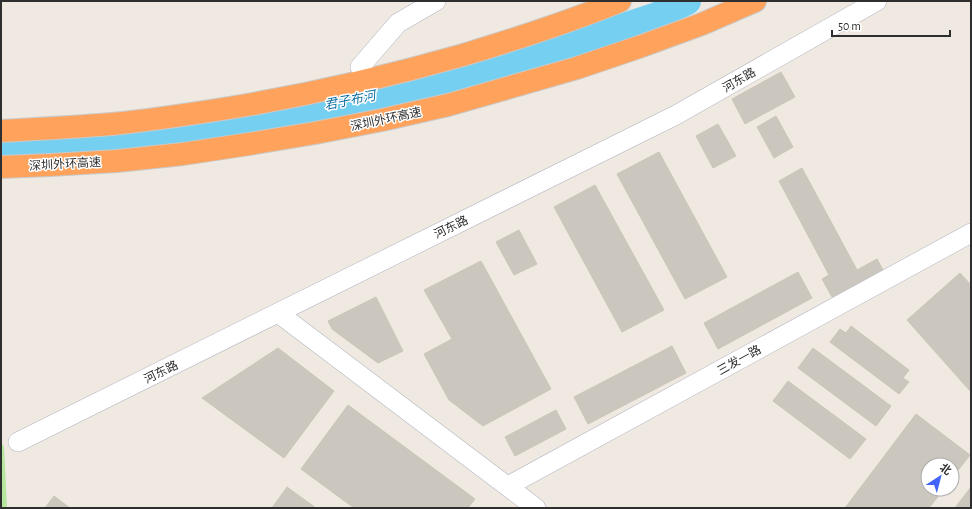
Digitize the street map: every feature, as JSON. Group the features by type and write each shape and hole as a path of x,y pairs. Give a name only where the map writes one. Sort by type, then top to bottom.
{"highway":[{"path":"1,131 48,129 171,117 307,94 370,80 494,46 554,26 620,1"},
{"name":"深圳外环高速","path":"1,167 117,161 183,154 300,136 382,120 448,105 577,68 702,24 755,1"}],"street":[{"path":"360,67 398,23 436,1"},
{"name":"河东路","path":"18,442 676,115 877,1"},
{"name":"三发一路","path":"508,486 971,233"},
{"path":"278,313 536,508"}],"green space":[{"path":"1,442 4,447 7,508 1,508"}],"building":[{"path":"781,72 795,97 745,124 732,99"},
{"path":"776,116 793,147 774,158 757,127"},
{"path":"718,124 736,156 713,168 696,136"},
{"path":"659,152 727,277 685,299 617,174"},
{"path":"802,168 857,270 877,259 883,270 832,297 822,279 829,275 779,181"},
{"path":"595,185 664,310 622,332 554,207"},
{"path":"519,230 537,264 514,275 496,242"},
{"path":"481,261 551,389 483,426 449,400 424,354 452,339 424,290"},
{"path":"798,272 812,298 718,349 704,323"},
{"path":"960,273 971,285 971,392 907,320"},
{"path":"376,297 403,351 378,363 332,329 328,321"},
{"path":"851,326 909,370 903,378 909,382 899,394 830,342 840,329 846,333"},
{"path":"672,346 686,373 588,424 574,397"},
{"path":"278,348 334,391 284,458 202,398"},
{"path":"813,348 891,406 876,426 798,368"},
{"path":"788,381 866,439 850,459 773,401"},
{"path":"348,405 475,499 468,508 354,508 301,469"},
{"path":"556,410 566,429 515,456 505,437"},
{"path":"916,414 970,455 960,468 960,457 920,457 920,497 938,497 929,508 845,508"},
{"path":"287,487 316,508 272,508"},
{"path":"971,487 971,508 955,508"},
{"path":"54,496 70,508 45,508"}],"waterway":[{"name":"君子布河","path":"1,146 172,135 466,79 657,16 687,1"}]}
